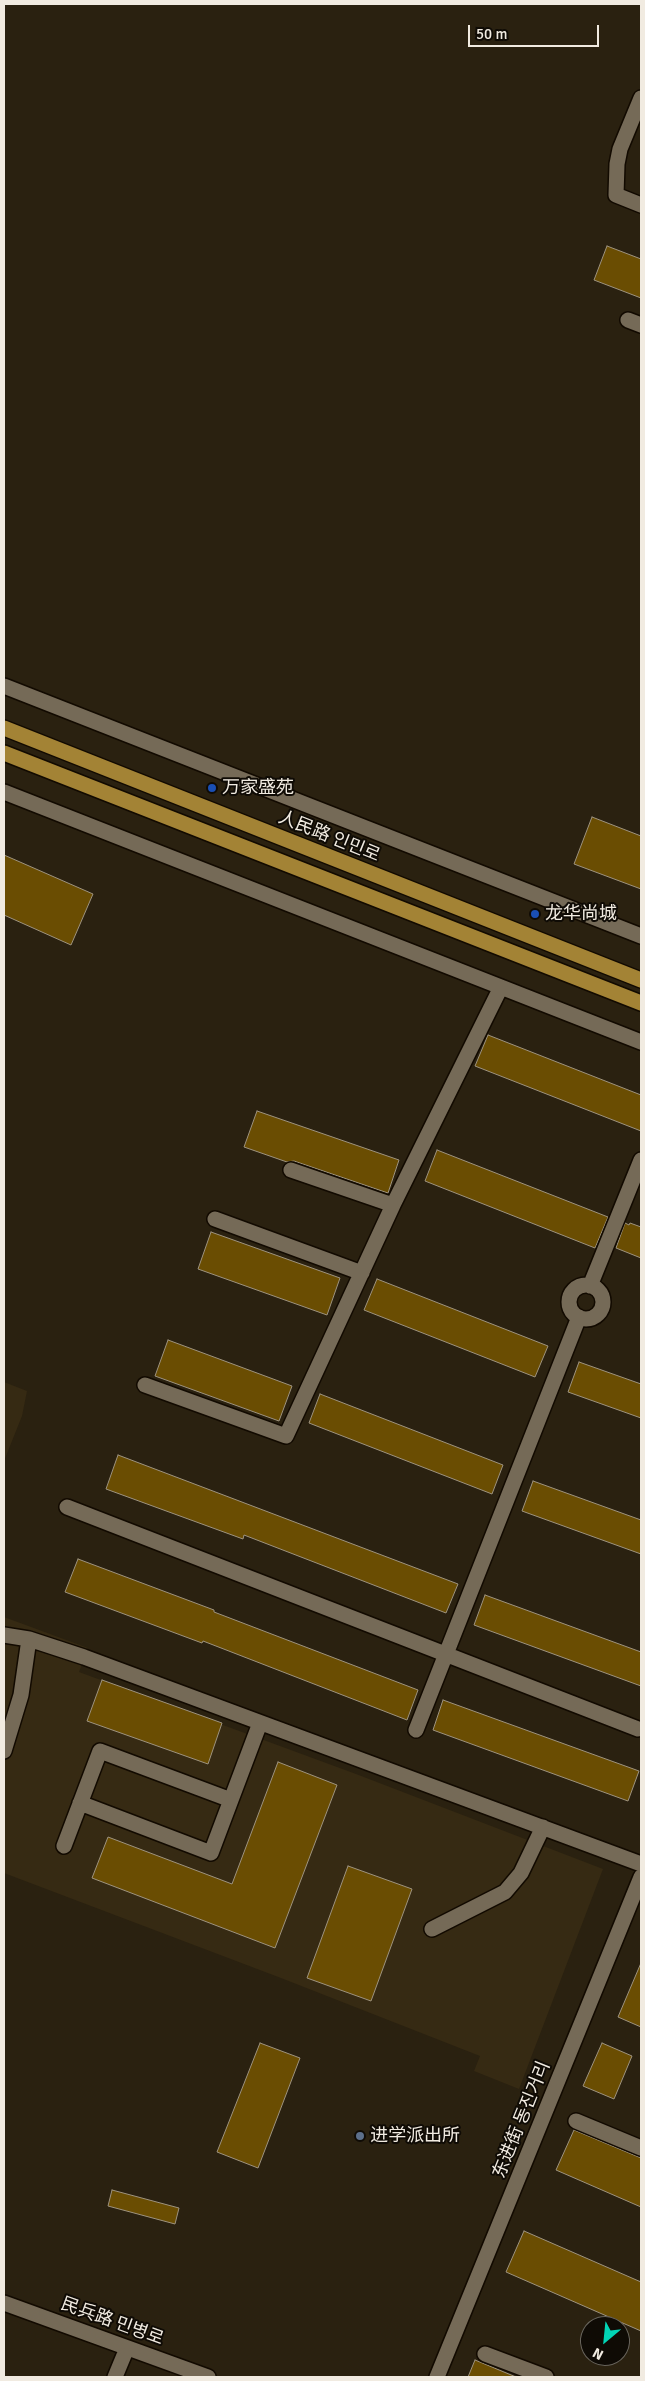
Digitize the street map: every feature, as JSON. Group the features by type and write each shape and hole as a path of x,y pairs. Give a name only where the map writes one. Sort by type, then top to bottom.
{"main road":[{"name":"人民路 인민로","path":"4,728 641,980"},
{"path":"4,753 641,1004"}],"street":[{"path":"641,98 620,148 616,164 616,195 641,205"},
{"path":"4,686 641,936"},
{"path":"4,792 641,1042"},
{"path":"145,1385 286,1436 394,1205 501,987"},
{"path":"590,1286 641,1160"},
{"path":"291,1170 394,1205"},
{"path":"215,1219 362,1273"},
{"path":"579,1286 590,1286 599,1292 602,1302 601,1308 599,1313 590,1318 579,1317 574,1314 569,1304 571,1294 579,1286"},
{"path":"416,1730 579,1317"},
{"path":"67,1508 638,1729"},
{"path":"4,1635 29,1639 84,1657 641,1864"},
{"path":"4,1751 21,1695 29,1639"},
{"path":"80,1803 211,1853 260,1723"},
{"path":"64,1846 100,1751 231,1800"},
{"path":"432,1930 505,1892 521,1874 542,1828"},
{"name":"东进街 동진거리","path":"437,2377 641,1877"},
{"path":"576,2121 641,2148"},
{"name":"民兵路 민병로","path":"4,2303 208,2377"},
{"path":"115,2377 127,2348"},
{"path":"485,2354 546,2377"}],"shaded area":[{"path":"4,1382 27,1391 22,1416 4,1461"},
{"path":"4,1617 88,1648 79,1672 356,1774 603,1869 519,2089 474,2071 480,2056 4,1873"}],"building":[{"path":"607,246 641,259 641,298 594,280"},
{"path":"592,817 641,836 641,889 574,864"},
{"path":"4,855 93,894 71,945 4,915"},
{"path":"488,1035 641,1095 641,1131 475,1066"},
{"path":"257,1111 399,1160 388,1193 294,1161 287,1162 244,1147"},
{"path":"437,1150 608,1217 595,1248 425,1181"},
{"path":"625,1223 641,1227 641,1258 616,1248"},
{"path":"211,1232 340,1278 327,1315 198,1269"},
{"path":"377,1279 548,1346 535,1377 364,1310"},
{"path":"168,1340 292,1386 279,1421 155,1376"},
{"path":"579,1362 641,1384 641,1418 568,1392"},
{"path":"320,1394 503,1465 492,1494 309,1423"},
{"path":"118,1455 458,1584 446,1613 244,1535 243,1539 106,1489"},
{"path":"533,1481 641,1520 641,1554 522,1511"},
{"path":"78,1559 418,1690 407,1720 203,1641 202,1643 65,1592"},
{"path":"485,1595 641,1652 641,1686 474,1625"},
{"path":"102,1680 222,1723 208,1764 87,1721"},
{"path":"443,1700 639,1771 628,1801 433,1730"},
{"path":"278,1762 337,1785 275,1948 92,1878 108,1837 232,1884"},
{"path":"348,1866 412,1889 371,2001 307,1978"},
{"path":"641,1963 641,2027 618,2017"},
{"path":"260,2043 300,2058 258,2168 217,2152"},
{"path":"602,2043 632,2056 614,2099 583,2086"},
{"path":"574,2130 641,2158 641,2207 556,2170"},
{"path":"112,2190 179,2208 175,2224 108,2206"},
{"path":"524,2231 641,2282 641,2331 630,2326 630,2316 607,2316 506,2272"},
{"path":"475,2360 516,2377 468,2377"}],"place":[{"name":"万家盛苑","path":"212,788"},
{"name":"龙华尚城","path":"535,914"},
{"name":"进学派出所","path":"360,2136"}]}
